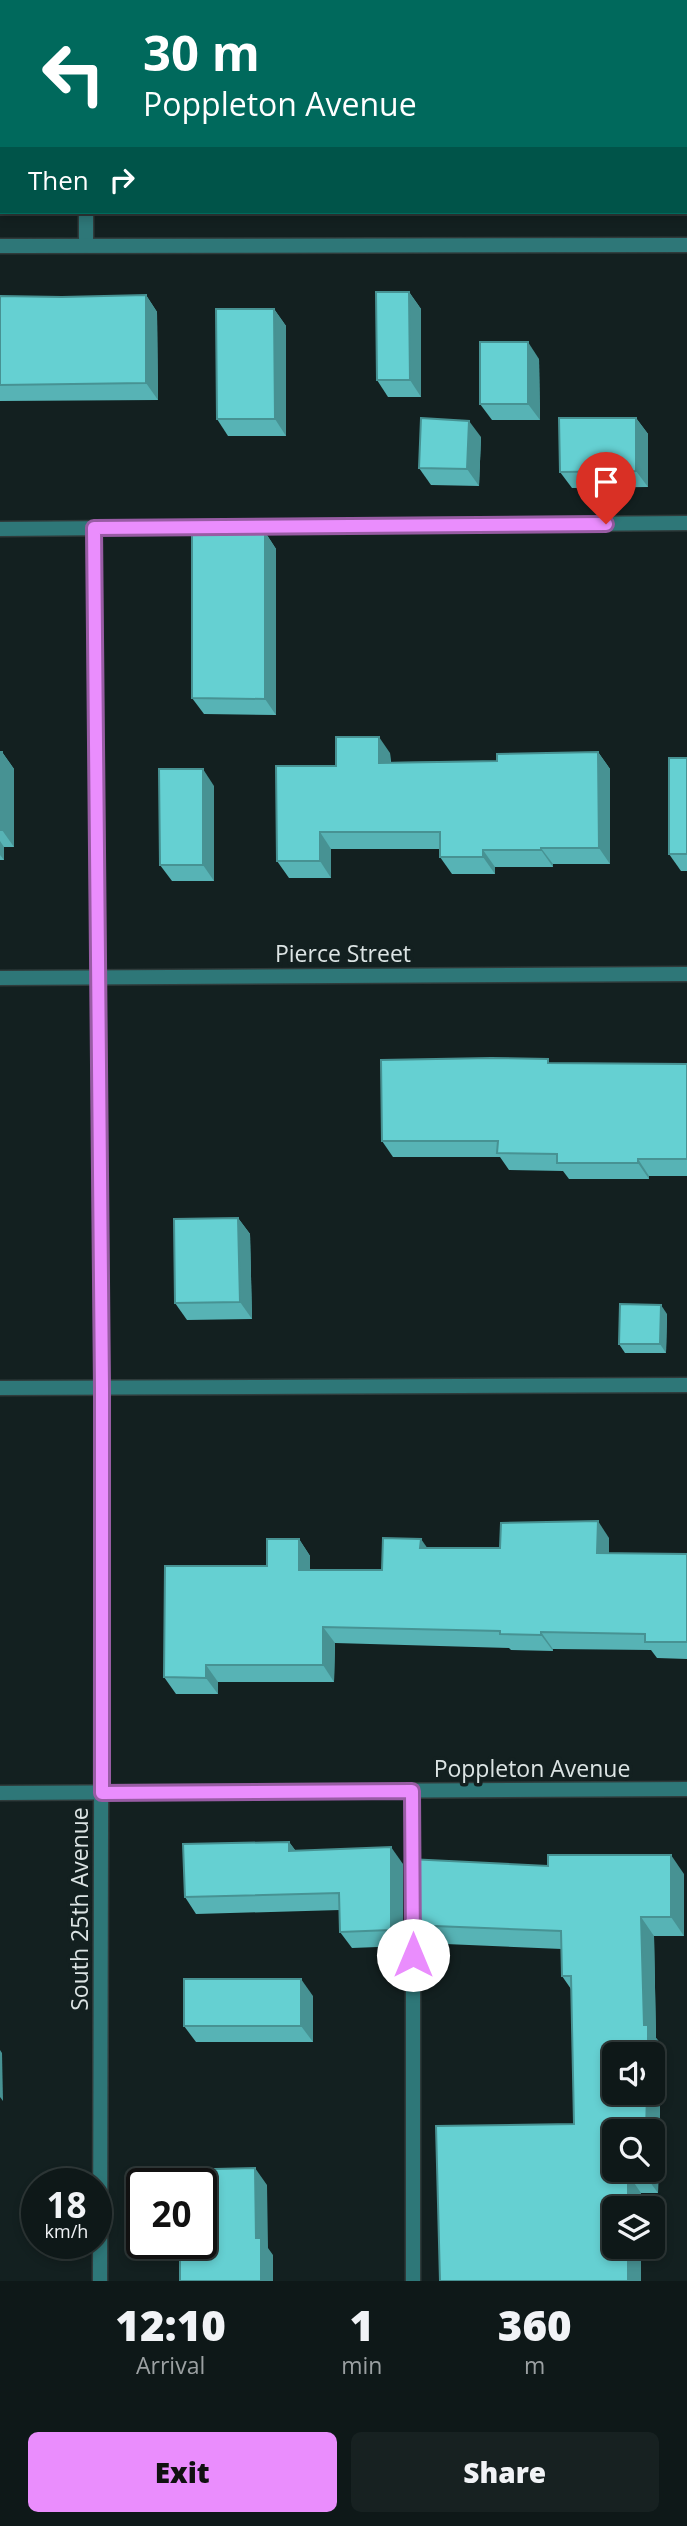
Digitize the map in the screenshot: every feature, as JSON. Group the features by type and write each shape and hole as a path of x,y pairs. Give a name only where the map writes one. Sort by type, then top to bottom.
{"street":[{"path":"86,214 86,246"},
{"path":"0,246 687,245"},
{"path":"0,529 687,523"},
{"name":"South 25th Avenue","path":"94,528 102,1388 100,2281"},
{"name":"Pierce Street","path":"0,978 687,974"},
{"path":"0,1388 687,1385"},
{"name":"Poppleton Avenue","path":"0,1793 687,1789"},
{"path":"412,1791 414,2281"}],"building":[{"path":"376,292 409,292 410,380 377,380"},
{"path":"146,295 146,383 0,385 0,296"},
{"path":"216,309 274,309 275,419 217,419"},
{"path":"480,342 528,342 528,404 480,404"},
{"path":"421,418 469,421 467,469 419,468"},
{"path":"559,418 636,418 636,471 560,472"},
{"path":"192,532 265,532 265,699 192,698"},
{"path":"336,737 379,737 379,763 497,761 497,754 598,752 599,848 483,850 483,857 440,857 440,832 320,832 320,861 277,861 276,766 336,766"},
{"path":"2,752 2,830 0,830"},
{"path":"669,758 687,758 687,854 669,854"},
{"path":"159,769 203,769 203,865 160,865"},
{"path":"548,1059 548,1063 687,1064 687,1159 638,1159 638,1163 557,1163 557,1154 497,1153 498,1141 382,1141 381,1060"},
{"path":"238,1218 240,1302 175,1303 174,1219"},
{"path":"620,1304 661,1305 660,1344 619,1344"},
{"path":"598,1521 597,1553 687,1554 687,1642 645,1642 645,1634 541,1632 541,1635 500,1634 500,1631 323,1627 323,1665 206,1665 206,1678 164,1677 165,1566 267,1566 267,1539 299,1539 299,1570 382,1570 383,1538 421,1539 420,1548 500,1548 501,1523"},
{"path":"289,1842 289,1851 391,1847 391,1930 340,1932 339,1893 185,1897 183,1844"},
{"path":"548,1855 671,1855 671,1917 641,1917 644,2025 648,2025 648,2042 602,2042 602,2105 647,2105 646,2119 602,2119 602,2182 628,2182 628,2196 602,2196 602,2259 628,2259 628,2281 440,2281 436,2126 574,2124 571,1976 562,1976 561,1931 409,1925 409,1859 548,1866"},
{"path":"184,1979 301,1979 301,2026 184,2026"},
{"path":"255,2168 256,2238 261,2238 261,2281 180,2281 180,2259 217,2259 217,2169"}],"route":[{"path":"413,1955 412,1791 102,1793 102,1388 94,528 606,524"}]}
